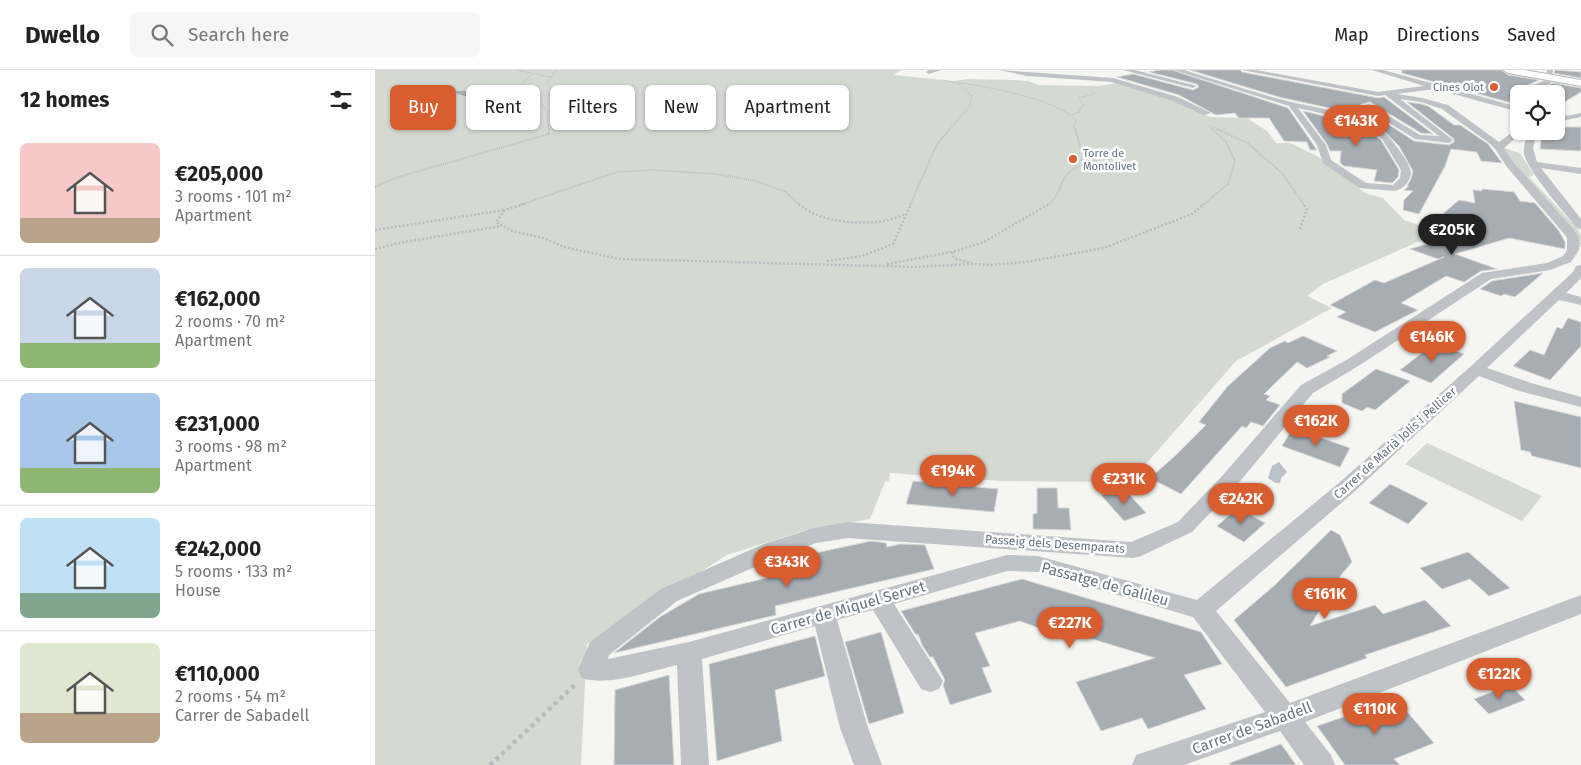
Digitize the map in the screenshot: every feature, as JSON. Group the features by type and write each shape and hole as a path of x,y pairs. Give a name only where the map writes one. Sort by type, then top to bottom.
{"main road":[{"path":"1508,70 1550,74 1581,83"}],"street":[{"path":"929,72 938,70"},
{"path":"1002,70 1027,74 1117,81 1181,101 1207,113"},
{"path":"1126,70 1199,88"},
{"path":"1177,70 1278,101 1292,104 1347,117 1375,129 1385,137 1406,170 1405,179 1395,188 1363,186 1326,162 1326,151 1295,112 1292,104"},
{"name":"Passeig dels Desemparats","path":"591,670 599,649 669,595 772,550 814,536 848,530 1133,550 1185,527 1230,480 1307,389 1354,362 1487,276 1550,266 1561,263 1572,254 1573,238 1566,227 1511,165 1499,147 1445,107 1422,100 1245,70"},
{"path":"1375,70 1510,108"},
{"path":"1539,85 1548,81 1550,74"},
{"path":"1386,94 1434,86"},
{"path":"1366,106 1418,137 1449,140 1386,94"},
{"path":"1499,105 1510,99"},
{"path":"1249,101 1278,101"},
{"path":"1565,120 1581,115"},
{"path":"1565,124 1575,127"},
{"path":"1499,147 1510,139"},
{"path":"1530,140 1529,154 1534,164 1581,226"},
{"path":"1534,164 1581,171"},
{"name":"Carrer de Marià Jolis i Pellicer","path":"1201,610 1347,487 1476,370 1578,274 1581,269"},
{"path":"1556,295 1581,301"},
{"path":"1476,370 1525,387 1581,402"},
{"name":"Passatge de Galileu","path":"1007,564 1038,564 1201,610"},
{"name":"Carrer de Miquel Servet","path":"689,652 1007,564"},
{"path":"879,599 930,681"},
{"name":"Carrer de Sabadell","path":"1146,765 1285,717 1581,604"},
{"path":"1201,610 1321,765"},
{"path":"824,614 854,728 868,765"},
{"path":"591,670 607,670 689,652 695,765"}],"path":[{"path":"516,70 551,77"},
{"path":"547,84 556,70"},
{"path":"375,187 398,177 549,134 547,112 537,97 517,93 516,90 531,74"},
{"path":"941,80 981,85 1002,90 1072,115 1076,121 1074,126 1081,148 1094,158 1095,163"},
{"path":"1072,115 1079,112 1083,105 1079,98 1094,94 1093,90 1117,81"},
{"path":"817,263 863,256 893,244 937,144 970,106 973,96 957,83"},
{"path":"505,210 496,222 512,231 543,238 564,247 620,260 817,263 914,267 1026,262 1104,248 1192,214 1229,184 1235,161 1226,142 1206,124 1247,143 1282,173 1307,210 1300,228"},
{"path":"1081,160 1095,163"},
{"path":"881,265 952,252 984,242 1054,201 1062,179 1076,167 1095,163"},
{"path":"375,230 505,210 617,172 653,170 716,174 756,181 786,192 807,211 845,222 884,221 906,214"},
{"path":"375,249 404,242 502,226"},
{"path":"952,252 954,258 973,264"},
{"path":"490,765 591,670"}],"shaded area":[{"path":"375,70 901,70 894,75 953,81 968,79 1014,80 1028,81 1038,85 1099,86 1116,83 1194,108 1210,117 1247,118 1267,131 1276,143 1290,143 1317,156 1365,193 1383,198 1404,220 1440,232 1323,284 1307,296 1332,308 1236,361 1139,472 1128,480 1118,482 1001,481 890,473 889,481 885,482 870,519 803,531 727,555 587,644 581,765 375,765"},
{"path":"1504,148 1520,153 1534,175 1529,177 1577,228 1581,235 1581,247 1579,247 1579,241 1513,164"},
{"path":"1427,443 1542,496 1522,521 1405,464"},
{"path":"1279,462 1287,472 1281,478 1280,483 1276,483 1268,478 1272,466"}],"building":[{"path":"1172,70 1288,108 1317,150 1310,150 1307,142 1284,141 1269,118 1239,118 1235,113 1216,115 1179,95 1117,77 1133,74 1193,90 1199,87 1197,84 1149,72"},
{"path":"1190,70 1240,70 1242,72 1378,98 1384,97 1433,134 1421,133 1370,102 1360,106 1414,141 1449,145 1454,142 1454,139 1407,102 1428,106 1454,125 1460,125 1488,144 1502,163 1481,161 1477,152 1451,149 1445,166 1419,214 1403,210 1404,200 1413,191 1404,190 1409,186 1407,186 1413,171 1399,146 1379,126 1343,111 1279,97"},
{"path":"1402,70 1501,70 1508,75 1539,80 1528,85 1510,85 1510,103 1402,73"},
{"path":"1555,70 1581,72 1581,78 1554,73"},
{"path":"1565,85 1581,88 1581,92 1565,102"},
{"path":"466,90 466,97 456,94 456,91"},
{"path":"1303,111 1341,120 1371,133 1381,140 1399,170 1398,177 1392,183 1374,181 1377,170 1344,166 1340,163 1341,151 1330,151"},
{"path":"1565,127 1581,127 1581,151 1540,149 1541,140 1565,140"},
{"path":"1482,189 1514,192 1520,201 1535,203 1559,231 1565,242 1565,249 1509,238 1455,254 1497,269 1481,271 1464,282 1446,276 1401,303 1418,310 1375,332 1337,317 1346,312 1330,305 1375,280 1384,283 1444,257 1438,259 1410,249 1483,228 1438,218 1459,200 1475,203 1473,190 1482,191"},
{"path":"1543,273 1515,297 1504,294 1501,296 1480,289 1492,281"},
{"path":"1568,318 1581,322 1581,346 1550,380 1513,366 1530,350 1544,355 1557,327 1562,329"},
{"path":"1303,336 1337,351 1327,356 1330,357 1307,368 1297,362 1264,394 1270,396 1266,400 1280,405 1263,426 1251,422 1246,428 1242,426 1181,494 1150,478 1206,425 1199,422 1228,386 1270,348"},
{"path":"1435,343 1464,354 1431,383 1400,370"},
{"path":"1376,369 1410,381 1375,410 1367,407 1362,411 1342,403 1342,394"},
{"path":"1514,401 1581,417 1581,468 1532,456 1530,452 1521,450"},
{"path":"1293,428 1350,448 1340,467 1282,446"},
{"path":"913,481 998,489 994,512 906,504"},
{"path":"1390,484 1428,503 1408,524 1369,503"},
{"path":"1037,488 1057,488 1058,508 1069,508 1071,530 1033,529 1033,514 1037,513"},
{"path":"1116,491 1128,493 1146,513 1124,521 1101,495"},
{"path":"1238,508 1265,523 1244,542 1217,526"},
{"path":"1331,530 1340,535 1352,562 1341,575 1310,626 1375,605 1383,614 1425,600 1451,626 1365,655 1367,658 1286,687 1234,620 1275,585"},
{"path":"871,541 886,543 887,547 901,544 925,545 934,569 775,606 776,615 614,653 660,617 699,594 771,577 770,563"},
{"path":"1468,552 1510,588 1489,596 1470,579 1442,589 1420,568"},
{"path":"1022,579 1201,632 1222,664 1184,675 1206,709 1148,729 1142,718 1101,731 1076,682 1155,658 1076,634 1074,641 1020,621 975,633 990,666 982,668 992,692 950,705 943,685 945,680 933,657 930,657 922,645 918,634 916,635 901,611"},
{"path":"881,632 904,713 869,724 845,642"},
{"path":"815,636 825,676 775,690 782,741 717,761 709,664"},
{"path":"669,675 674,765 614,765 615,690"},
{"path":"1510,685 1525,700 1489,714 1474,699"},
{"path":"1396,699 1434,743 1394,759 1400,765 1345,765 1317,726"},
{"path":"1281,744 1296,765 1230,765 1230,763"}],"place":[{"name":"Cines Olot","path":"1494,87"},
{"name":"Torre de Montolivet","path":"1073,159"}]}
